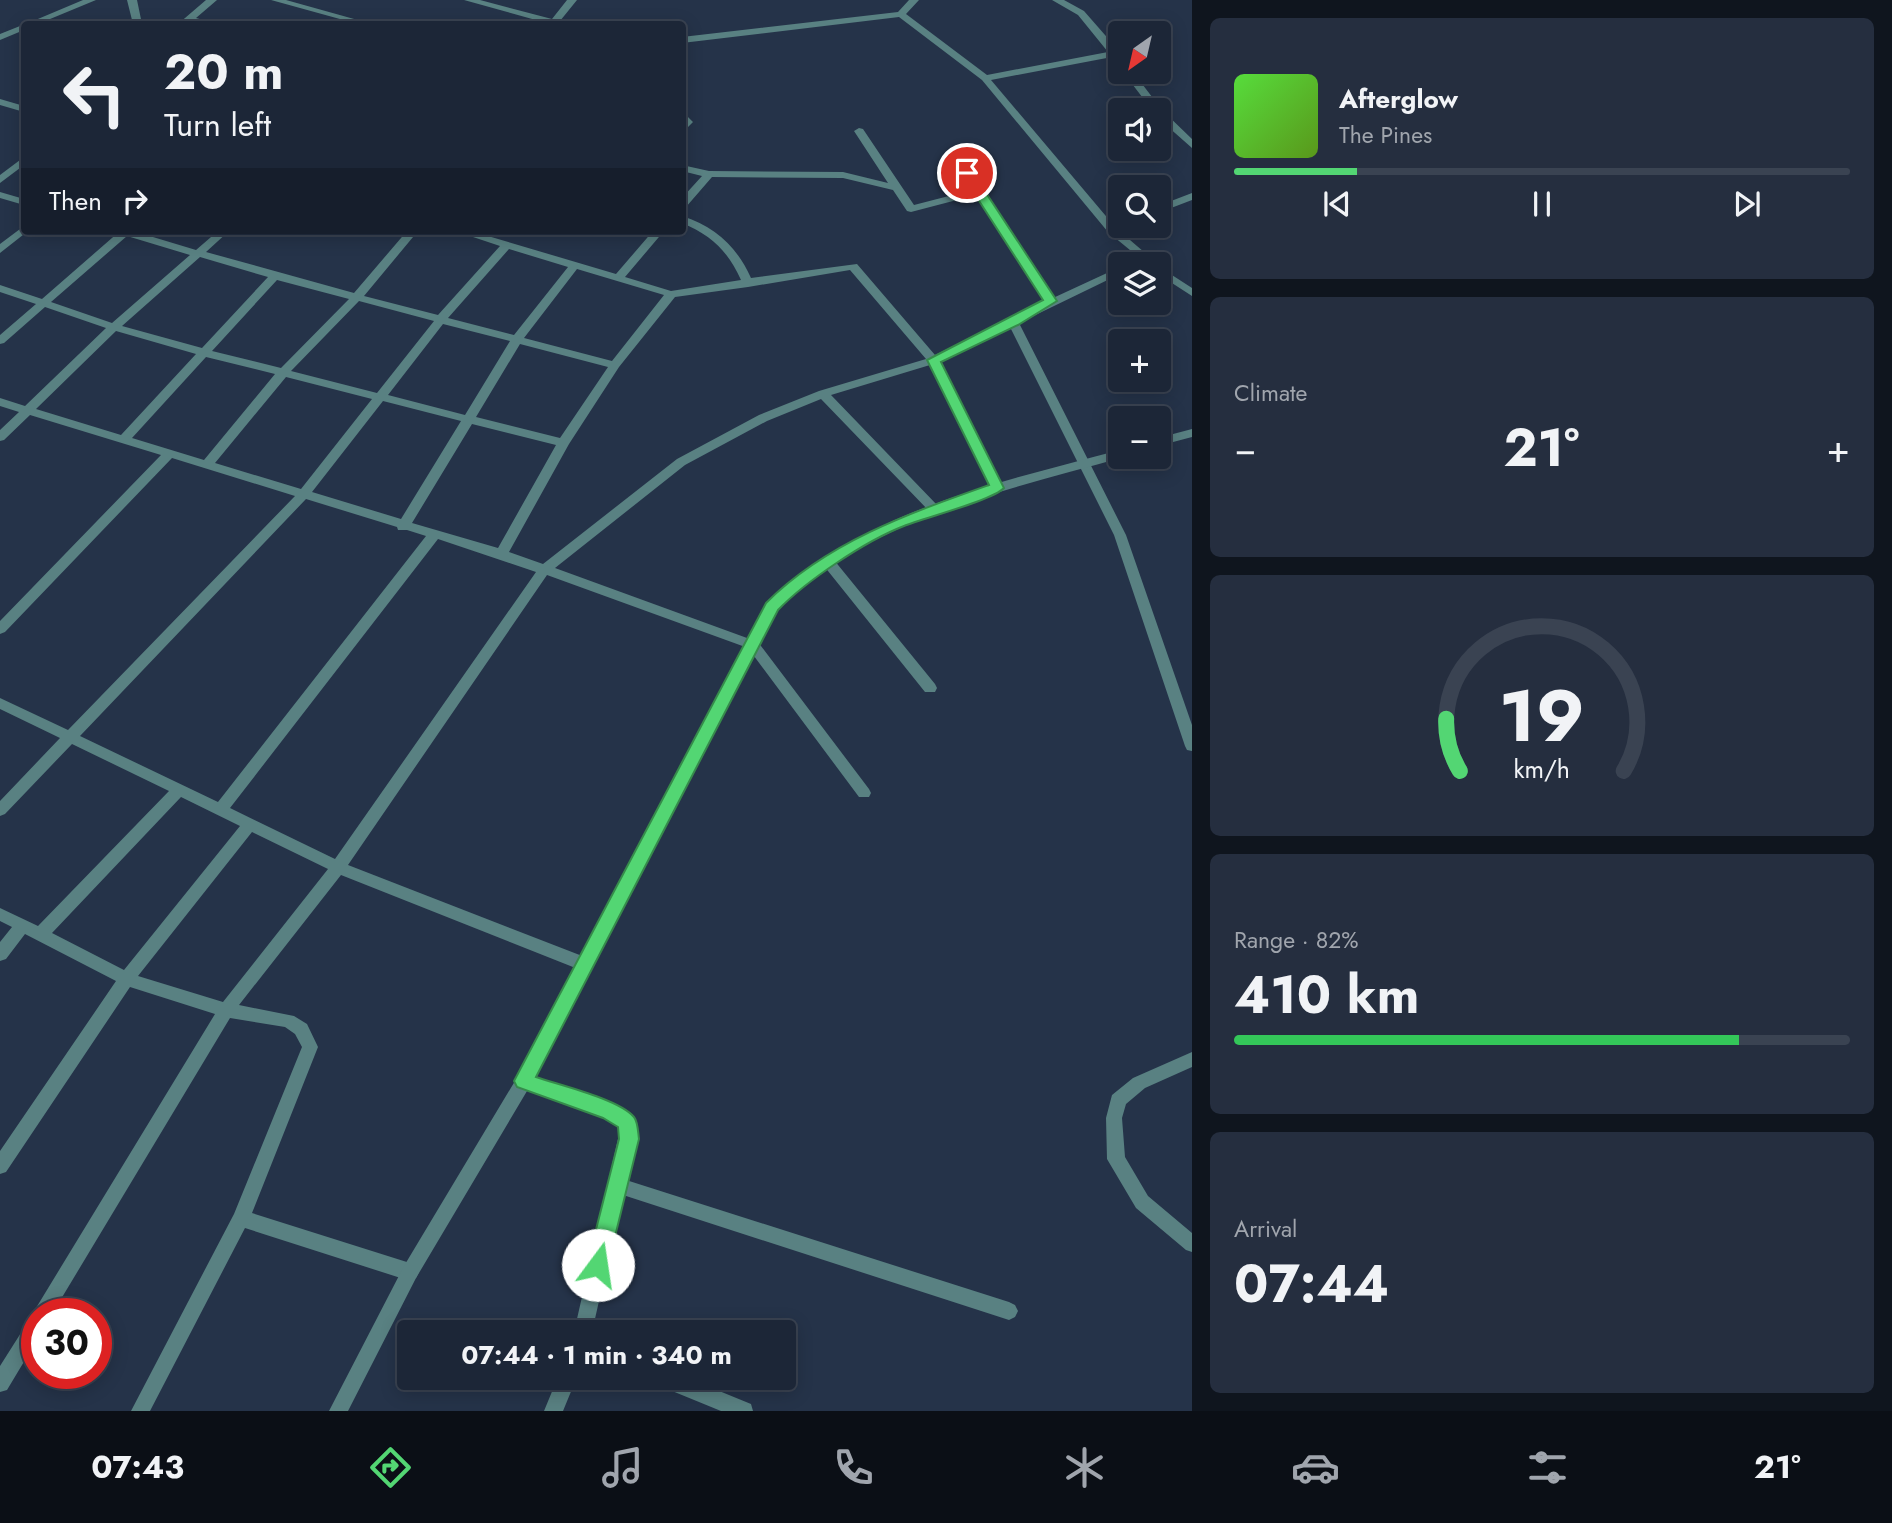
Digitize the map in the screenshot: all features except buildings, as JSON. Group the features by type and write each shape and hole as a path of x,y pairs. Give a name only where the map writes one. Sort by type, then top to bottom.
{"street":[{"path":"39,21 92,0"},
{"path":"132,0 137,21"},
{"path":"187,21 212,0"},
{"path":"276,0 347,21"},
{"path":"469,0 548,21"},
{"path":"560,21 572,0"},
{"path":"686,40 901,14 914,0"},
{"path":"1057,0 1081,13 1108,45"},
{"path":"1081,13 1089,0"},
{"path":"901,14 985,78 1108,218"},
{"path":"0,37 21,28"},
{"path":"985,78 1108,59"},
{"path":"1137,84 1148,98"},
{"path":"2,105 21,108"},
{"path":"1171,124 1192,145"},
{"path":"859,131 911,209 980,191"},
{"path":"956,158 1050,301"},
{"path":"0,180 21,162"},
{"path":"686,169 709,174 844,175 897,188"},
{"path":"686,200 709,174"},
{"path":"0,195 21,201"},
{"path":"1171,205 1192,196"},
{"path":"686,220 706,228 724,242 735,254 748,284"},
{"path":"0,250 21,232"},
{"path":"0,341 123,235"},
{"path":"136,235 275,276 615,365"},
{"path":"0,437 114,327 220,235"},
{"path":"206,466 282,374 358,296 409,235"},
{"path":"473,235 671,294 853,266 933,360 997,488"},
{"path":"617,279 656,235"},
{"path":"1127,238 1140,252"},
{"path":"0,810 303,495 442,318 507,245"},
{"path":"403,527 518,338 575,265"},
{"path":"52,1298 226,1010 338,867 544,570 681,462 764,418 823,394 933,360 1014,323 1050,301 1108,275"},
{"path":"123,440 275,276"},
{"path":"1171,278 1192,293"},
{"path":"0,288 114,327 205,353 563,443"},
{"path":"501,554 563,443 615,365 671,294"},
{"path":"1014,323 1087,464 1120,535 1192,747"},
{"path":"823,394 934,509"},
{"path":"0,402 403,527 501,554 753,645 864,793"},
{"path":"1171,439 1192,433"},
{"path":"0,629 169,454"},
{"path":"338,1411 410,1272 524,1081 772,607 788,591 829,563 895,524 997,488 1108,458"},
{"path":"220,810 434,535"},
{"path":"829,563 930,688"},
{"path":"0,703 338,867 584,964"},
{"path":"40,935 179,790"},
{"path":"0,1166 126,979 250,824"},
{"path":"0,915 126,979 226,1010 288,1021 301,1029 310,1047 241,1219 140,1411"},
{"path":"0,954 22,926"},
{"path":"1192,1059 1139,1083 1118,1100 1114,1118 1116,1160 1142,1202 1192,1244"},
{"path":"524,1081 610,1111 627,1122 629,1139 586,1320"},
{"path":"617,1185 1009,1311"},
{"path":"241,1219 410,1272"},
{"path":"0,1383 21,1348"},
{"path":"553,1411 562,1390"},
{"path":"693,1390 744,1411"}],"route":[{"path":"598,1265 629,1139 627,1122 610,1111 524,1081 584,964 772,607 788,591 829,563 895,524 997,488 933,360 1014,323 1050,301 967,173"}]}
